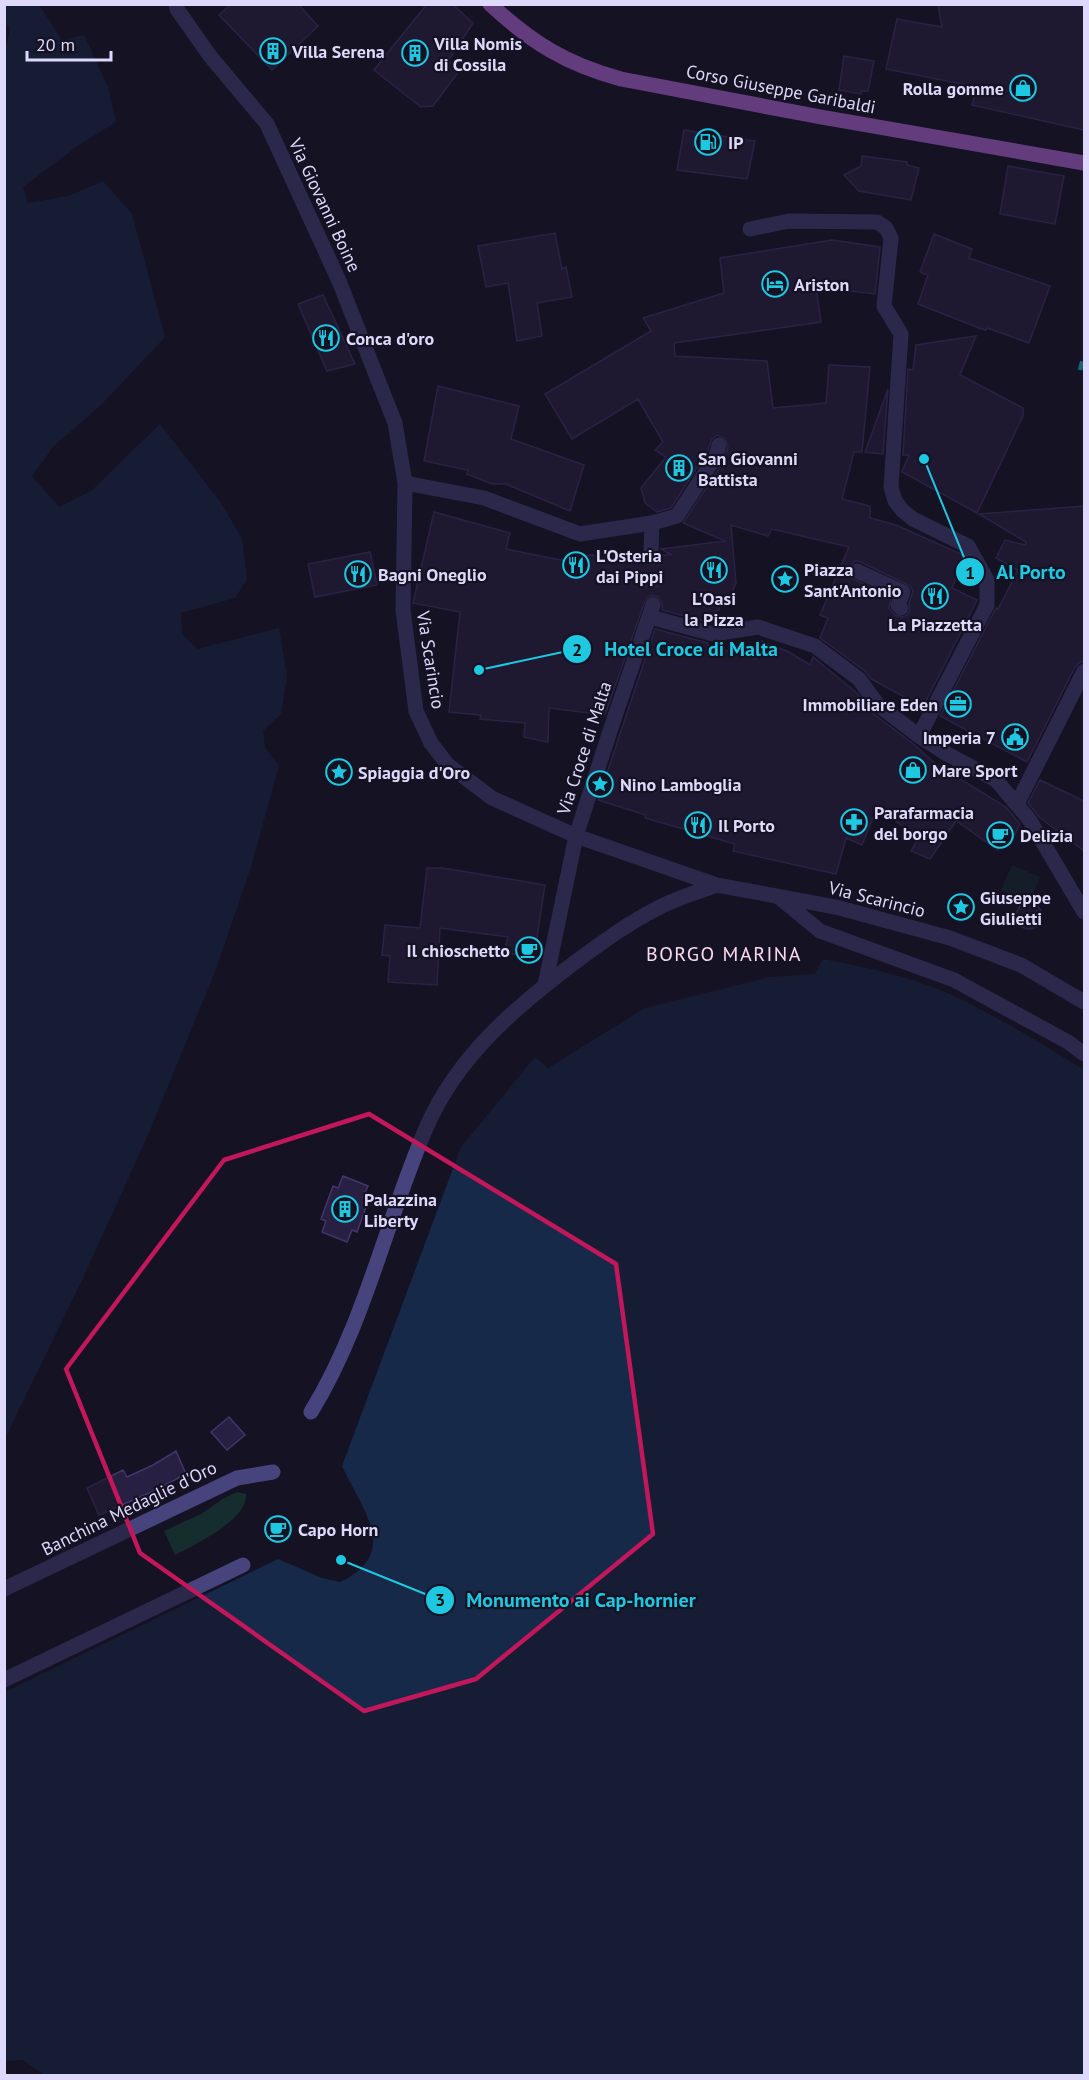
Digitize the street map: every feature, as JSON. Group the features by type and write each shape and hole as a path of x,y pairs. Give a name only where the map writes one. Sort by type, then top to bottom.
{"main road":[{"name":"Corso Giuseppe Garibaldi","path":"490,4 515,27 546,49 591,71 621,79 821,117 1084,163"}],"street":[{"name":"Via Giovanni Boine","path":"176,4 177,9 210,56 267,124 339,281 394,423 398,443"},
{"path":"750,229 789,220 877,222 886,228 891,238 884,306 901,334 891,487 895,501 913,519 968,546 982,569 988,591 987,605 919,736 945,753 996,780 1029,819 1084,912"},
{"name":"Via Scarincio","path":"398,443 405,483 403,610 416,711 431,743 448,765 492,798 576,836 717,885 836,907 950,938 1021,965 1084,1002"},
{"path":"405,483 484,498 580,534 652,523 677,516 716,456 719,445"},
{"path":"651,550 652,523"},
{"path":"857,571 903,592 898,604 901,608"},
{"name":"Via Croce di Malta","path":"576,836 651,611 713,634 758,627 815,646 860,679 877,704 919,736"},
{"path":"1017,804 1084,671"},
{"path":"545,985 576,836"},
{"path":"311,1412 330,1381 352,1328 427,1125 472,1053 508,1017 545,985 620,929 660,906 717,885"},
{"path":"778,897 820,931 954,980 1068,1042 1084,1054"},
{"name":"Banchina Medaglie d'Oro","path":"4,1589 237,1478 273,1472"},
{"path":"4,1680 243,1565"}],"highlighted area":[{"path":"369,1114 616,1264 653,1534 476,1679 364,1711 140,1553 66,1369 224,1160"}],"green space":[{"path":"1012,865 1040,877 1029,902 1001,890"},
{"path":"237,1492 246,1494 244,1504 238,1513 206,1538 175,1555 164,1531 201,1514"}],"water":[{"path":"4,5 39,5 62,40 84,35 108,87 116,122 79,145 23,187 28,203 68,196 103,181 132,214 165,337 102,404 53,447 32,476 59,507 91,491 160,424 221,503 242,539 247,579 235,598 181,613 182,634 198,649 279,628 287,676 281,714 263,731 265,748 279,766 250,870 216,969 148,1135 82,1280 5,1438 4,44 7,43 10,29 5,22"},
{"path":"823,959 902,977 933,987 1017,1029 1084,1070 1084,2075 47,2076 22,2060 5,2061 5,1692 278,1559 322,1578 340,1582 359,1570 369,1558 373,1544 371,1529 342,1466 461,1147 535,1057 548,1068 645,1008 770,977 815,974"}],"building":[{"name":"Villa Serena","path":"231,4 298,4 318,26 272,70 219,15"},
{"name":"Villa Nomis di Cossila","path":"427,4 452,4 473,23 448,61 460,70 433,106 421,107 374,70"},
{"path":"938,4 1084,4 1084,130 972,105 977,87 886,69 897,19 942,27"},
{"path":"844,56 874,61 868,91 862,91 861,94 839,90"},
{"path":"684,130 755,141 747,179 677,170"},
{"path":"862,156 907,162 907,165 919,168 911,200 859,191 844,175 861,166"},
{"path":"1008,166 1064,176 1055,224 1000,214"},
{"path":"555,233 562,269 566,267 572,297 537,303 542,336 517,341 508,283 486,287 478,246"},
{"path":"934,234 972,249 969,258 1050,286 1029,343 987,328 986,330 979,328 918,304 928,275 920,272"},
{"path":"832,240 880,247 875,294 816,287 821,322 674,343 675,356 767,361 773,408 826,403 829,365 870,367 862,452 854,452 842,499 870,506 870,518 896,525 961,554 964,559 952,588 977,600 923,707 871,679 865,671 820,638 828,618 820,615 849,547 772,529 768,536 731,525 736,583 730,596 722,595 719,610 713,613 711,623 662,610 662,603 657,596 652,595 646,598 605,715 549,708 548,742 524,737 525,723 480,719 481,715 449,712 460,612 413,603 434,512 510,533 506,549 571,562 571,556 593,555 622,563 625,556 659,564 661,555 672,555 661,549 725,541 683,523 724,461 728,447 725,438 717,435 712,439 707,452 671,508 657,512 645,503 641,488 666,457 655,450 663,442 638,399 572,439 545,394 651,331 643,318 724,293 720,258","holes":["855,561 910,586 913,591 907,615 903,617 895,615 889,608 891,597 849,577 848,568"]},
{"path":"323,295 355,364 327,371 298,304"},
{"path":"976,336 960,375 1023,408 1023,416 977,513 902,472 909,455 903,455 908,369 913,370 916,345"},
{"path":"438,386 519,406 511,439 584,465 570,511 506,484 492,484 467,474 468,470 424,461"},
{"path":"888,389 883,454 865,452"},
{"path":"1084,506 1084,661 1075,667 1027,762 940,716 1018,570 996,558 1005,540 1025,545 1026,542 979,514"},
{"path":"370,552 377,585 315,597 308,564"},
{"path":"655,629 756,659 761,641 789,652 810,665 813,657 858,694 871,712 937,765 1006,807 1020,824 1010,844 1004,840 998,850 956,821 930,859 911,851 919,838 877,808 862,845 846,838 836,874 733,851 735,844 645,818 646,815 598,800"},
{"path":"1040,780 1084,801 1084,851 1039,817 1028,803"},
{"path":"427,868 443,868 545,885 534,957 504,953 508,937 440,928 437,985 388,982 390,956 382,955 385,925 420,928"},
{"path":"1029,903 1038,907 1042,916 1038,925 1029,929 1020,925 1016,916 1020,907"},
{"name":"Palazzina Liberty","path":"343,1176 368,1186 363,1197 369,1199 357,1232 352,1230 347,1242 322,1232 326,1221 321,1219 333,1186 338,1188"},
{"path":"229,1417 245,1435 227,1450 211,1432"},
{"path":"176,1451 186,1474 99,1515 87,1488 123,1470 127,1477"},
{"path":"278,1516 287,1520 291,1529 287,1538 278,1542 269,1538 265,1529 269,1520"}],"tunnel":[{"path":"651,550 653,605"}],"railway":[{"path":"1080,370 1084,355"}],"place":[{"name":"Villa Serena","path":"273,51"},
{"name":"Villa Nomis di Cossila","path":"415,53"},
{"name":"Rolla gomme","path":"1023,88"},
{"name":"IP","path":"708,142"},
{"name":"Ariston","path":"775,284"},
{"name":"Conca d'oro","path":"326,338"},
{"name":"Al Porto","path":"924,459"},
{"name":"San Giovanni Battista","path":"679,468"},
{"name":"L'Osteria dai Pippi","path":"576,565"},
{"name":"L'Oasi la Pizza","path":"714,570"},
{"name":"Bagni Oneglio","path":"358,574"},
{"name":"Piazza Sant'Antonio","path":"785,579"},
{"name":"La Piazzetta","path":"935,596"},
{"name":"Hotel Croce di Malta","path":"479,670"},
{"name":"Immobiliare Eden","path":"958,704"},
{"name":"Imperia 7","path":"1015,737"},
{"name":"Mare Sport","path":"913,770"},
{"name":"Spiaggia d'Oro","path":"339,772"},
{"name":"Nino Lamboglia","path":"600,784"},
{"name":"Parafarmacia del borgo","path":"854,822"},
{"name":"Il Porto","path":"698,825"},
{"name":"Delizia","path":"1000,835"},
{"name":"Giuseppe Giulietti","path":"961,907"},
{"name":"Il chioschetto","path":"529,950"},
{"name":"Palazzina Liberty","path":"345,1209"},
{"name":"Capo Horn","path":"278,1529"},
{"name":"Monumento ai Cap-hornier","path":"341,1560"}],"district":[{"name":"BORGO MARINA","path":"724,954"}]}
